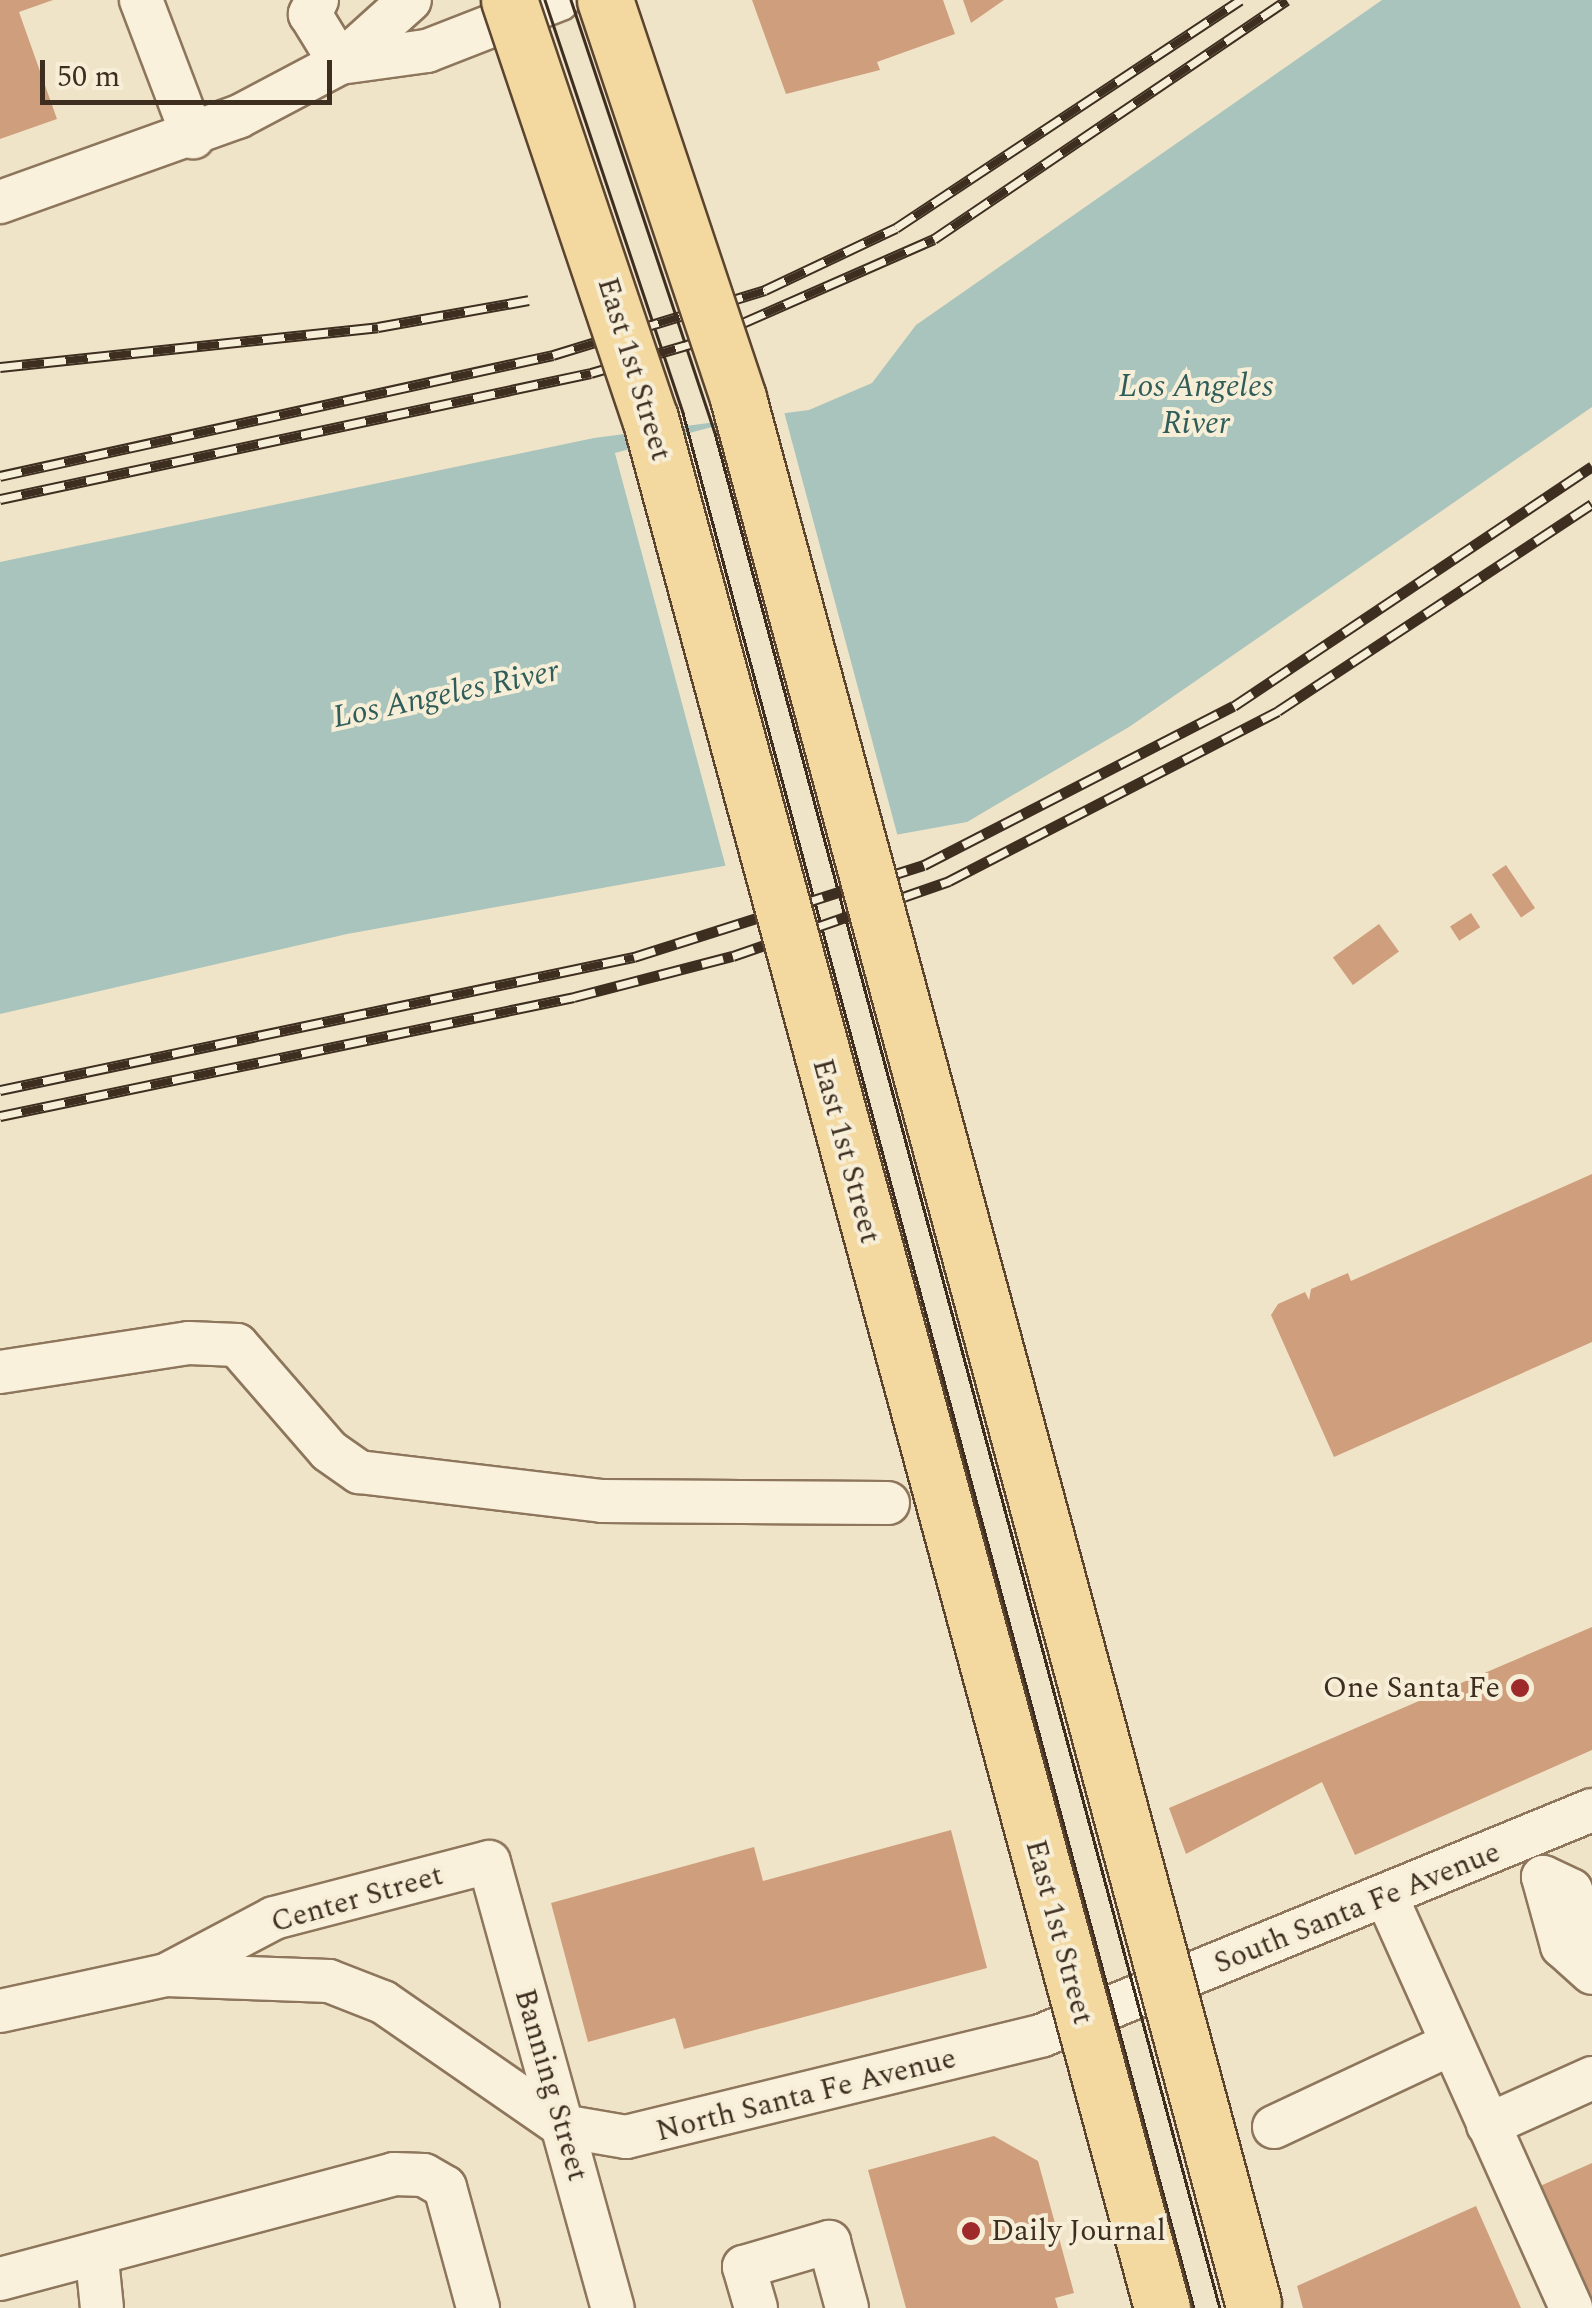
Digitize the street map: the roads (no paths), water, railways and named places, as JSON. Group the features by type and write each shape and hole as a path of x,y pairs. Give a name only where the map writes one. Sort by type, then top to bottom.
{"main road":[{"name":"East 1st Street","path":"509,0 650,418 1162,2308"},
{"path":"605,0 738,398 1253,2303"}],"street":[{"path":"140,0 193,137"},
{"path":"317,0 310,14 340,63"},
{"path":"0,202 193,137 340,63 410,0"},
{"path":"340,63 450,42 558,0"},
{"path":"0,1372 188,1343 237,1346 329,1451 359,1472 602,1500 888,1503"},
{"name":"South Santa Fe Avenue","path":"1121,2004 1387,1898 1592,1810"},
{"path":"1527,1838 1544,1878 1562,1946 1592,1973"},
{"name":"Center Street","path":"0,2011 166,1975 274,1918 489,1862"},
{"name":"Banning Street","path":"489,1862 613,2308"},
{"path":"1544,1878 1569,1886 1592,1956"},
{"path":"1387,1898 1571,2308"},
{"name":"North Santa Fe Avenue","path":"166,1975 330,1981 383,2002 562,2126 626,2137 712,2122 1043,2035 1121,2004"},
{"path":"1274,2127 1452,2044"},
{"path":"1488,2125 1592,2078"},
{"path":"7,2308 0,2280 96,2258 394,2174 424,2175 446,2187 478,2308"},
{"path":"756,2308 744,2266 829,2242 848,2308"},
{"path":"96,2258 102,2308"}],"water":[{"name":"Los Angeles River","path":"1382,0 1592,0 1592,407 1129,727 967,822 347,934 0,1014 0,562 594,438 809,410 872,383 916,325"}],"tram line":[{"path":"545,0 683,413 1194,2308"},
{"path":"571,0 715,433 1220,2308"}],"railway":[{"path":"0,476 553,355 765,290 896,228 1240,0"},
{"path":"0,499 591,373 704,340 934,239 1287,0"},
{"path":"0,367 378,327 529,300"},
{"path":"0,1090 634,957 924,865 1234,706 1592,466"},
{"path":"0,1116 574,997 733,956 949,881 1278,711 1592,504"}],"place":[{"name":"One Santa Fe","path":"1520,1688"},
{"name":"Daily Journal","path":"971,2231"}]}
